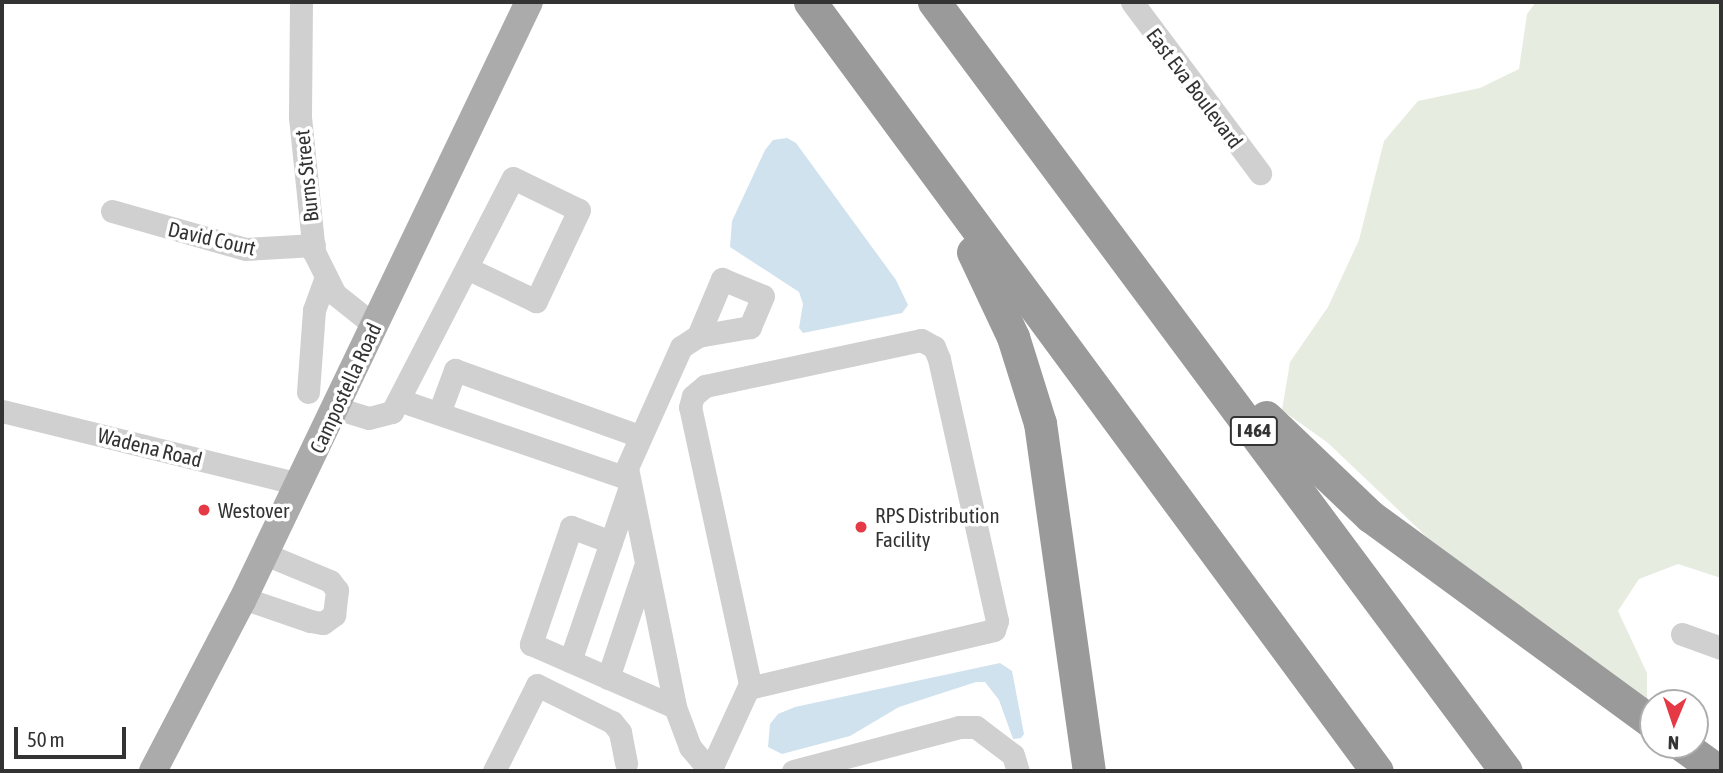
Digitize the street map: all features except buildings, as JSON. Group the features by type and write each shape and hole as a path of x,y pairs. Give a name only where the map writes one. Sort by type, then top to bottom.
{"highway":[{"path":"810,2 932,173 1377,771"},
{"name":"I 464","path":"934,2 1506,771"},
{"path":"999,92 1232,377 1313,466 1422,555 1639,713"},
{"path":"932,173 1013,337 1040,424 1089,771"},
{"path":"1701,759 1718,771"}],"main road":[{"name":"Campostella Road","path":"153,771 265,554 529,2"}],"street":[{"name":"Burns Street","path":"301,2 300,104 314,245 325,279 346,304 374,326"},
{"name":"East Eva Boulevard","path":"1132,2 1260,173"},
{"path":"335,408 383,418 399,400 469,269 513,178 579,210 536,301 469,269"},
{"name":"David Court","path":"112,211 245,249 314,245"},
{"path":"308,392 314,310 325,279"},
{"path":"570,661 611,542 639,436 674,358 698,336"},
{"path":"628,484 675,707 690,747 710,771 749,688 690,407 693,396 705,386 920,340 934,347 939,359 997,621 994,630 749,688"},
{"path":"439,413 455,370 639,436"},
{"path":"399,400 628,484"},
{"name":"Wadena Road","path":"2,411 299,484"},
{"path":"611,542 571,527 531,644 675,707"},
{"path":"243,598 310,621 323,623 334,615 337,590 330,581 265,554"},
{"path":"608,678 645,567"},
{"path":"1682,634 1721,648"},
{"path":"494,771 537,685 612,722 620,732 631,769"},
{"path":"793,771 959,727 976,727 1013,755 1017,771"}],"shaded area":[{"path":"1536,2 1721,2 1721,578 1678,564 1639,579 1618,611 1647,673 1647,689 1639,689 1639,694 1428,538 1328,443 1282,410 1290,362 1328,307 1359,240 1384,141 1418,101 1480,88 1519,69 1527,14"}],"water":[{"path":"787,138 796,143 896,280 908,305 902,313 803,333 799,328 803,304 799,292 730,247 732,221 765,150 773,140"},
{"path":"1000,663 1012,671 1024,734 1021,738 1013,739 999,700 985,682 976,682 899,707 850,736 782,754 768,747 770,724 778,714 795,707"}],"place":[{"name":"Westover","path":"204,510"},
{"name":"RPS Distribution Facility","path":"861,527"}]}
